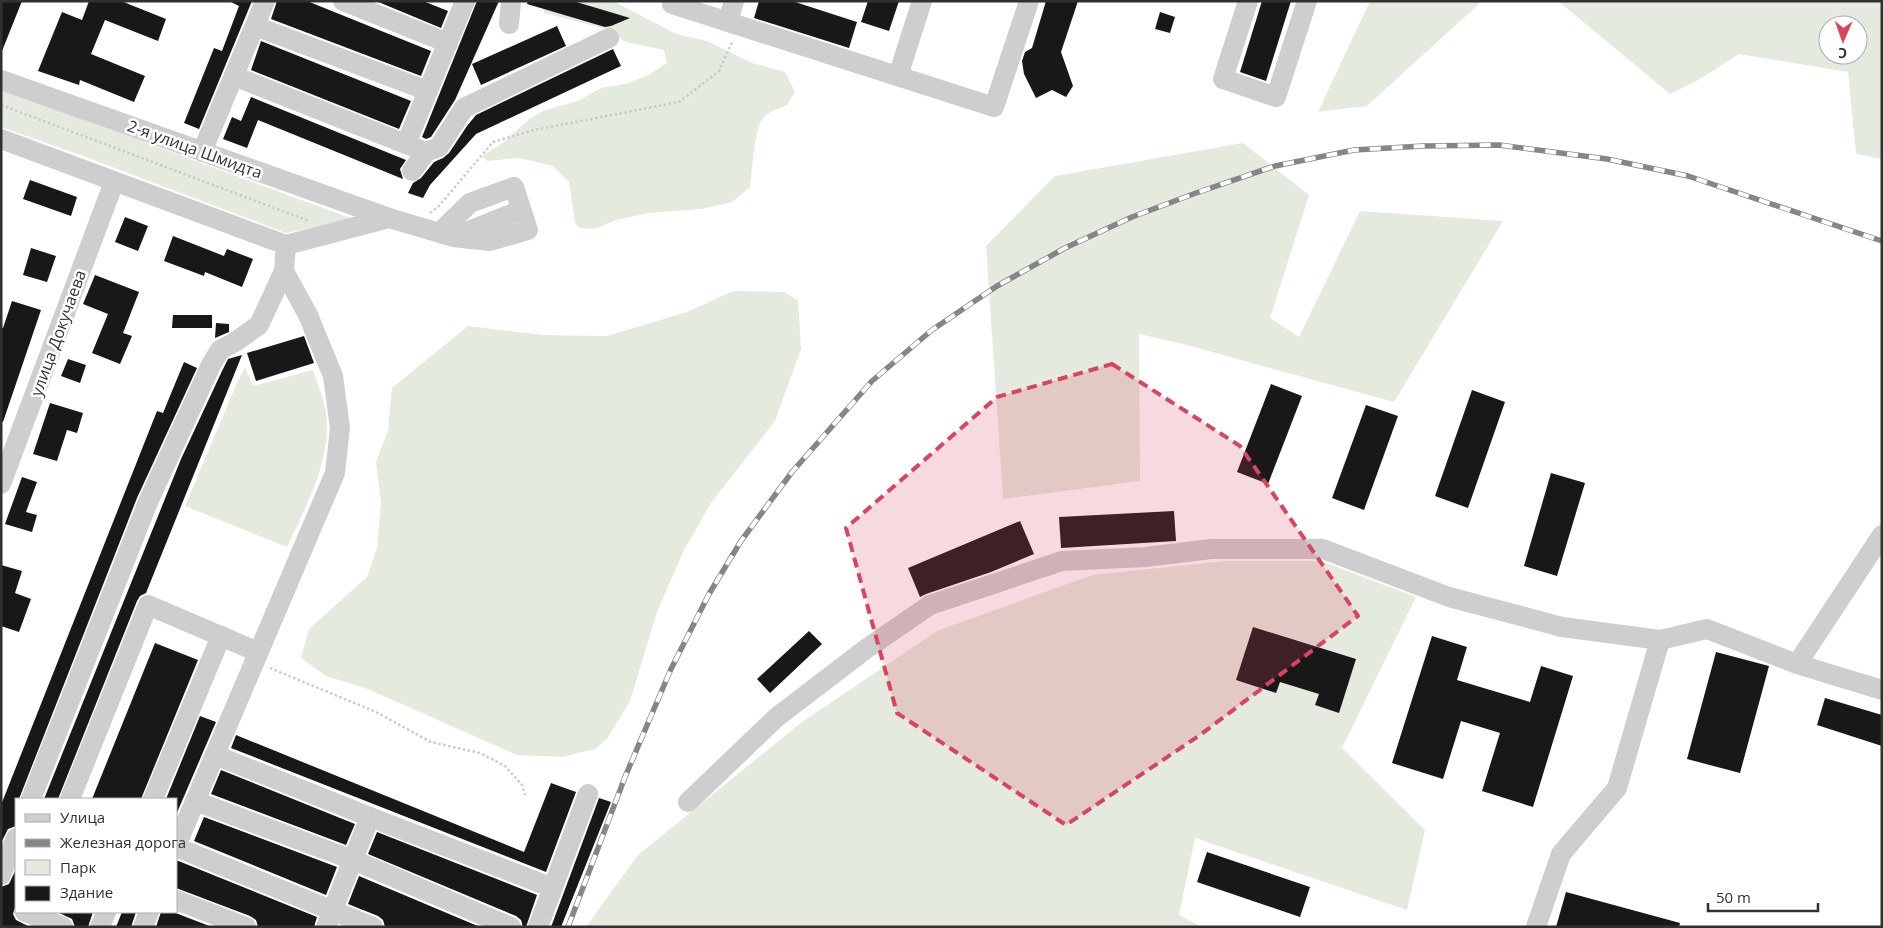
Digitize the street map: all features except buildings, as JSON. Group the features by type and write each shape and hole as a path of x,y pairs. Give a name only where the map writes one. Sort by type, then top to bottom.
{"street":[{"path":"202,152 265,1"},
{"path":"343,1 448,44"},
{"path":"509,24 511,1"},
{"path":"672,1 672,4 994,107 1028,1"},
{"path":"734,1 734,24"},
{"path":"898,76 922,1"},
{"path":"1248,1 1223,79 1276,96 1306,1"},
{"path":"406,144 448,44 462,2"},
{"path":"255,26 428,91"},
{"path":"412,171 426,152 439,147 464,108 609,38"},
{"path":"234,76 426,152"},
{"name":"2-я улица Шмидта","path":"1,80 389,218 446,235 490,241 528,230 514,187 470,203 446,235"},
{"path":"1,138 286,245 389,218"},
{"name":"улица Докучаева","path":"1,484 114,182"},
{"path":"32,798 148,502 211,365 220,350 259,325 284,271 286,245"},
{"path":"178,841 335,472 340,428 333,376 308,315 284,271"},
{"path":"1797,664 1882,535"},
{"path":"688,802 777,717 866,649 930,605 1062,562 1145,557 1211,549 1323,549 1449,597 1553,625 1660,640 1707,629 1797,664 1882,690"},
{"path":"70,798 148,606 221,636 256,657"},
{"path":"153,798 221,636"},
{"path":"1536,927 1561,854 1617,788 1660,640"},
{"path":"215,755 370,818 553,888"},
{"path":"538,927 588,794"},
{"path":"195,801 353,860 511,927"},
{"path":"330,918 370,818"},
{"path":"1,875 15,840"},
{"path":"178,847 330,918 373,927"},
{"path":"178,901 246,927"},
{"path":"28,913 63,927"},
{"path":"100,927 106,913"},
{"path":"143,927 149,913"}],"path":[{"path":"413,225 438,207 493,142 534,130 679,102 719,71 734,24"},
{"path":"1,105 316,224"},
{"path":"256,657 376,712 431,742 480,753 505,766 522,785 525,795"}],"highlighted area":[{"path":"1112,364 1240,446 1358,616 1200,735 1066,825 897,713 846,528 997,397"}],"green space":[{"path":"543,1 613,1 676,34 707,41 752,63 785,72 795,92 787,105 769,113 761,121 755,143 750,187 732,202 701,209 648,213 616,220 595,229 580,228 575,223 569,182 553,166 519,158 487,161 482,156 504,142 529,119 543,111 580,100 601,88 626,84 648,75 667,63 664,50 626,42 606,29 544,13"},
{"path":"1370,1 1482,1 1367,106 1318,112"},
{"path":"1558,1 1882,1 1882,159 1856,154 1848,72 1739,54 1700,79 1670,94"},
{"path":"1,89 353,219 286,233 1,127"},
{"path":"1243,143 1309,195 1270,318 1299,337 1360,211 1503,221 1394,402 1183,344 1139,334 1140,481 1003,499 986,246 1055,176"},
{"path":"733,291 784,292 798,300 801,349 775,421 711,503 683,552 657,612 630,701 607,739 595,749 562,757 517,755 368,689 326,676 301,658 309,629 367,577 377,548 381,502 376,462 388,431 392,388 468,326 543,335 607,336 687,312"},
{"path":"245,367 253,386 313,370 325,407 326,443 322,461 310,497 287,547 185,506"},
{"path":"1226,561 1321,561 1416,597 1342,748 1425,830 1407,910 1195,838 1179,915 1202,927 586,927 638,855 802,722 937,631 1092,575"}],"railway":[{"path":"568,927 625,777 671,669 709,594 741,541 792,472 872,381 932,330 997,286 1065,248 1132,217 1275,166 1354,150 1423,146 1499,145 1607,159 1688,176 1882,241"}]}
